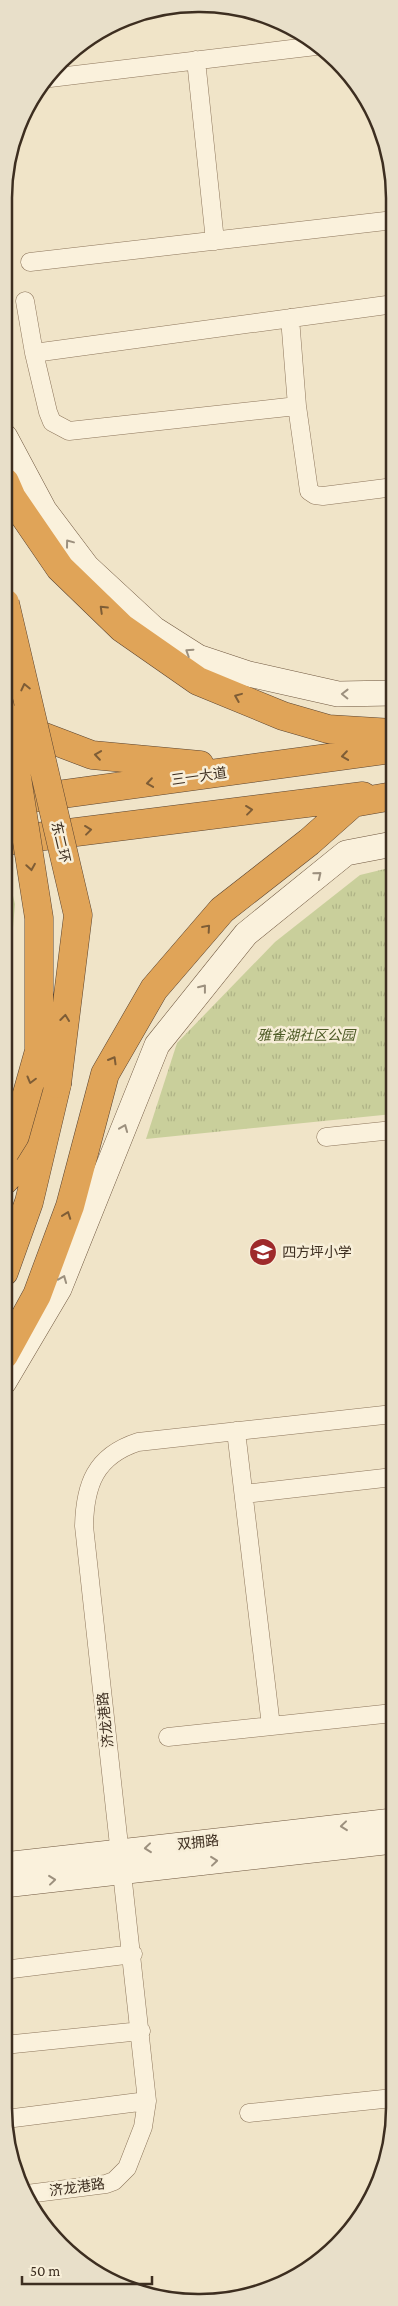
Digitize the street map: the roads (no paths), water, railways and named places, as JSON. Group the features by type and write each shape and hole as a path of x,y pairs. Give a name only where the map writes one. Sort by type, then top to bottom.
{"highway":[{"path":"12,498 60,568 122,628 198,681 283,716 328,730 386,734"},
{"name":"东二环","path":"12,633 78,915 57,1084"},
{"path":"12,705 29,731 92,755 251,769"},
{"path":"12,747 39,918 39,1051 15,1136 12,1140"},
{"name":"三一大道","path":"12,801 386,750"},
{"path":"12,840 386,793"},
{"path":"12,1340 37,1295 70,1206 106,1074 154,989 222,910 309,842 352,803 386,797"},
{"path":"12,1172 57,1084"},
{"path":"12,1250 29,1202 57,1084"}],"street":[{"path":"58,77 307,47"},
{"path":"196,60 215,241"},
{"path":"30,262 386,221"},
{"path":"25,300 34,353 52,422 69,431 296,406"},
{"path":"34,353 386,305"},
{"path":"290,318 296,406 309,491 315,495 323,496 386,488"},
{"path":"12,450 44,510 87,567 161,633 198,657 249,674 338,694 386,694"},
{"path":"12,1368 59,1289 157,1045 246,934 346,853 386,845"},
{"path":"326,1137 386,1131"},
{"name":"济龙港路","path":"34,2193 106,2184 114,2181 127,2168 147,2114 133,1954 84,1526 85,1500 92,1478 113,1453 124,1446 138,1442 386,1415"},
{"path":"236,1431 271,1726"},
{"path":"244,1494 386,1478"},
{"path":"168,1737 386,1714"},
{"name":"双拥路","path":"12,1883 121,1862 386,1822"},
{"name":"双拥路","path":"12,1865 121,1862 386,1842"},
{"path":"12,1969 133,1954"},
{"path":"12,2044 141,2031"},
{"path":"249,2113 386,2099"},
{"path":"13,2118 147,2101"}],"place":[{"name":"四方坪小学","path":"263,1252"}],"park label":[{"name":"雅雀湖社区公园","path":"306,1035"}]}
